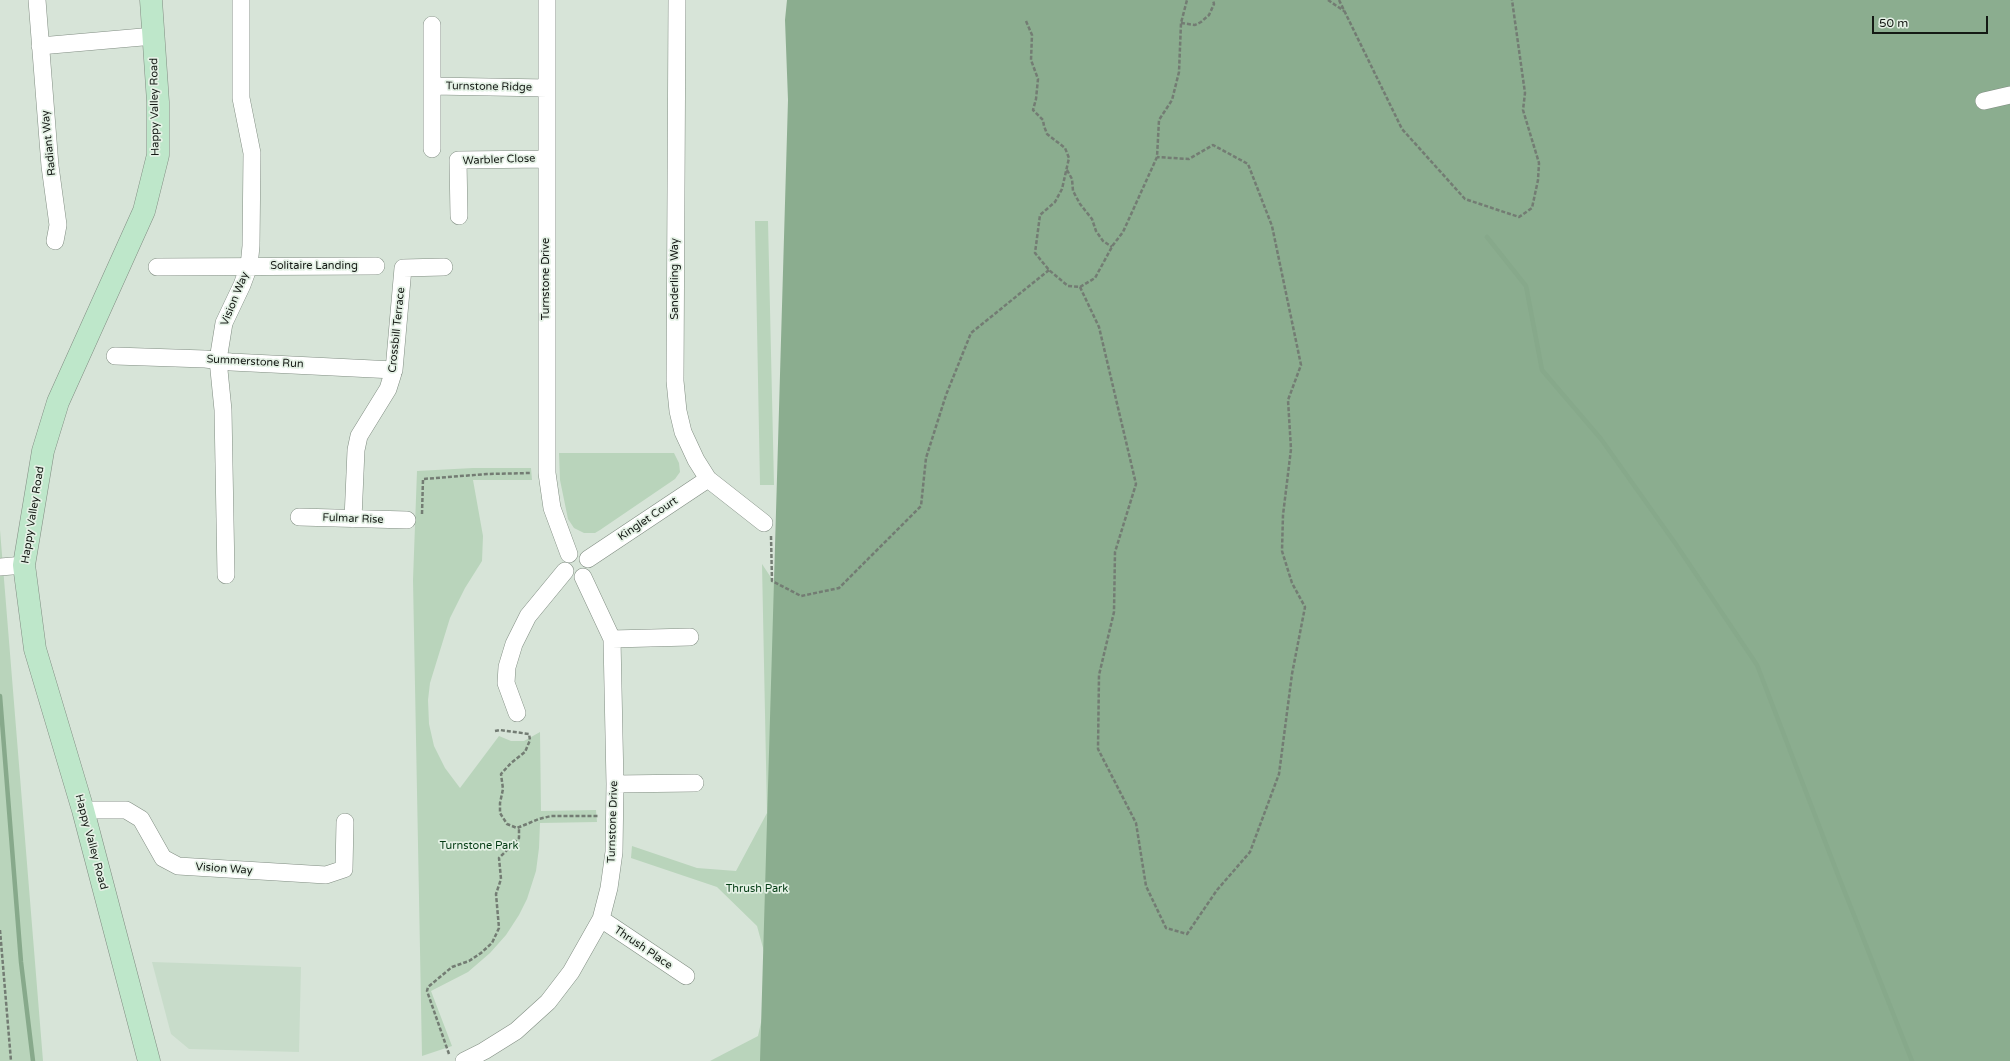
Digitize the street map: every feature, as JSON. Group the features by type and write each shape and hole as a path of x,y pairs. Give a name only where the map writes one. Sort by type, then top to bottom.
{"main road":[{"name":"Happy Valley Road","path":"150,1061 83,810 35,649 24,565 43,451 58,402 144,211 158,155 158,102 151,0"}],"street":[{"name":"Radiant Way","path":"36,0 50,166 58,225 55,241"},
{"name":"Vision Way","path":"226,575 222,410 218,360 224,323 242,285 248,266 251,246 252,153 241,98 241,0"},
{"name":"Turnstone Drive","path":"547,0 546,472 552,508 569,554"},
{"name":"Sanderling Way","path":"677,0 675,381 678,411 683,432 696,460 708,479 767,526"},
{"name":"Turnstone Ridge","path":"432,25 432,149"},
{"path":"40,46 154,36"},
{"name":"Turnstone Ridge","path":"432,86 547,88"},
{"path":"1984,102 2010,95"},
{"name":"Warbler Close","path":"459,216 458,160 546,159"},
{"name":"Solitaire Landing","path":"157,267 376,266"},
{"name":"Crossbill Terrace","path":"353,518 356,450 359,436 388,389 394,370 403,268 444,266"},
{"name":"Summerstone Run","path":"115,356 394,370"},
{"name":"Kinglet Court","path":"588,560 708,479"},
{"name":"Fulmar Rise","path":"299,517 407,520"},
{"path":"577,552 583,554 588,560 588,572 583,577 576,579 570,577 565,571 564,559 569,554 577,552"},
{"path":"0,567 24,565"},
{"path":"517,713 506,683 507,667 514,644 528,616 565,571"},
{"name":"Turnstone Drive","path":"457,1058 484,1051 516,1031 548,1002 571,972 601,919 609,888 614,852 615,784 612,639 583,577"},
{"path":"612,639 690,637"},
{"path":"615,784 695,783"},
{"name":"Vision Way","path":"83,810 126,810 141,819 163,858 178,866 326,876 344,869 345,822"},
{"name":"Thrush Place","path":"601,919 686,976"}],"path":[{"path":"1181,23 1195,25 1201,22 1209,15 1214,4 1213,0"},
{"path":"1328,0 1344,11"},
{"path":"1339,0 1402,129 1466,199 1519,217 1532,208 1538,180 1539,163 1523,110 1525,93 1512,0"},
{"path":"1026,21 1032,35 1031,60 1038,79 1036,99 1032,110 1043,120 1048,134 1065,148 1069,158 1062,189 1055,202 1040,215 1035,254 1049,270 1068,286 1080,287 1095,278 1112,247 1123,232 1157,157 1159,120 1172,100 1179,72 1181,23 1186,1"},
{"path":"1080,287 1099,326 1136,484 1115,552 1114,612 1099,675 1098,749 1136,823 1146,886 1166,928 1186,934 1217,890 1250,852 1279,774 1292,674 1305,607 1292,584 1282,551 1283,515 1291,449 1288,400 1301,365 1272,226 1248,164 1213,145 1189,159 1157,157"},
{"path":"1067,170 1072,179 1073,192 1080,204 1092,219 1096,231 1103,241 1112,247"},
{"path":"767,526 772,582 801,596 839,588 921,506 926,458 946,395 971,333 1049,270"},
{"path":"423,509 424,479 487,474 530,473"},
{"path":"496,732 500,730 529,734 530,740 525,752 511,763 501,774 503,789 500,803 500,813 507,824 517,828 551,816 598,816"},
{"path":"457,1058 427,991 428,987 452,967 469,961 482,953 492,943 498,928 496,894 500,879 499,858 518,838 520,827"},
{"path":"0,930 11,1061"}],"shaded area":[{"path":"152,962 301,967 299,1052 189,1049 171,1034"}],"green space":[{"path":"787,0 2010,0 2010,1061 760,1061 788,100 785,20"},
{"path":"755,221 768,221 774,485 760,485"},
{"path":"559,453 674,453 679,463 680,472 675,479 600,530 595,533 584,533 574,528 568,519 560,480"},
{"name":"Turnstone Park","path":"473,468 531,468 532,480 473,480 483,536 482,561 465,588 450,618 430,683 428,700 429,724 434,746 445,768 460,788 499,736 511,741 524,741 540,732 541,811 596,810 597,822 540,823 536,871 527,899 519,915 506,935 490,953 468,972 431,991 452,1046 422,1056 413,580 417,471"},
{"path":"0,530 43,1061 0,1061"},
{"name":"Thrush Park","path":"762,564 776,585 787,1061 710,1061 758,1036 771,977 757,926 717,887 631,858 632,846 697,868 736,871 767,813"}],"waterway":[{"path":"1487,237 1526,286 1542,370 1601,439 1675,543 1757,665 1912,1061"},
{"path":"0,696 21,962 33,1061"}]}
